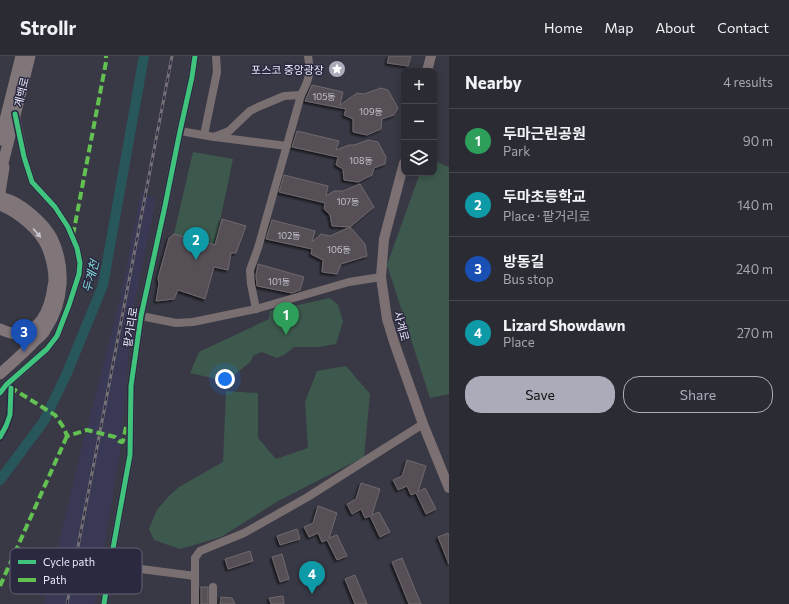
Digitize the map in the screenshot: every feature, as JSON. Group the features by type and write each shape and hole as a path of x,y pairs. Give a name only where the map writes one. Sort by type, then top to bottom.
{"highway":[{"name":"계백로","path":"0,175 15,114 24,56"},
{"name":"계백로","path":"0,140 24,56"},
{"path":"0,193 6,151"},
{"path":"0,197 6,205 38,233 47,247 52,264 54,281 51,300 45,316 38,325 28,332 18,334 6,332 0,329"},
{"path":"0,374 46,330 55,313 60,292 62,274 58,256 51,237 40,222 30,214 6,205"}],"main road":[{"path":"428,68 431,56"},
{"name":"사계로","path":"401,174 384,239 381,277 387,319 423,424 449,488"}],"street":[{"name":"팥거리로","path":"113,548 130,455 132,386 141,316 156,252 195,56"},
{"path":"204,135 217,72 216,56"},
{"path":"256,309 250,270 258,248 301,95 308,82 310,71 308,56"},
{"path":"214,137 229,131 250,111 258,106 284,96 301,95"},
{"path":"0,393 6,385 47,348 57,336 75,287 79,274 80,262 77,248 68,227 55,207 32,182 24,157 15,114"},
{"path":"180,131 214,137 287,146"},
{"path":"141,316 176,323 192,322 256,309 349,282 381,277"},
{"path":"195,604 195,558 200,551 244,533 306,498 423,424"},
{"path":"142,569 195,576"},
{"path":"213,587 213,604"},
{"name":"팥거리로","path":"104,604 106,594"}],"shaded area":[{"path":"141,192 156,199 131,320 122,438 104,548 58,548 81,451 121,295"},
{"path":"46,594 97,594 95,604 44,604"}],"green space":[{"path":"193,152 233,159 215,245 174,234"},
{"path":"437,162 449,167 449,394 430,398 387,265 419,176 437,176"},
{"path":"330,298 338,305 343,321 336,344 318,347 294,347 284,355 277,358 262,352 254,355 250,362 231,378 221,380 190,373 199,352 269,319 270,311"},
{"path":"346,366 370,394 364,457 278,501 221,537 180,549 154,540 149,529 157,510 169,496 179,487 223,462 226,391 258,393 258,438 276,459 308,448 305,402 317,371"}],"building":[{"path":"389,56 411,56 408,66 387,63"},
{"path":"312,85 343,92 340,105 357,93 364,94 381,88 388,90 398,108 394,115 382,119 381,129 367,135 353,132 353,119 344,115 346,109 305,101"},
{"path":"297,131 339,141 336,150 368,140 378,142 386,157 385,164 374,168 372,175 358,182 344,180 343,169 336,165 338,157 292,147"},
{"path":"284,175 328,186 326,196 334,191 343,191 360,184 374,207 350,227 332,226 330,215 324,209 325,203 279,192"},
{"path":"222,219 246,226 236,253 231,253 228,270 214,267 205,299 178,290 174,299 156,301 159,284 158,278 169,238 174,234 215,245"},
{"path":"272,220 315,231 312,242 321,234 330,236 350,227 365,244 367,256 341,264 337,274 322,272 323,260 311,254 312,249 266,239"},
{"path":"258,264 304,277 300,290 292,293 257,286 256,275"},
{"path":"407,460 426,466 418,492 425,488 436,509 426,514 416,493 411,495 407,486 398,490 393,480 402,476"},
{"path":"361,483 380,489 372,515 379,512 390,532 380,537 370,516 365,518 361,509 352,514 347,504 356,499"},
{"path":"318,506 337,513 329,538 337,535 347,556 337,560 327,540 322,542 318,533 309,537 304,527 313,523"},
{"path":"297,529 300,539 280,545 277,536"},
{"path":"448,533 449,535 449,564 438,537"},
{"path":"250,551 253,561 228,569 225,559"},
{"path":"282,554 289,579 280,582 272,557"},
{"path":"402,558 421,604 409,604 392,562"},
{"path":"355,575 367,604 355,604 345,579"},
{"path":"201,587 208,587 208,604 201,604"},
{"path":"283,596 284,604 271,604 269,598"},
{"path":"221,597 232,598 235,604 220,604"}],"waterway":[{"name":"두계천","path":"0,480 44,421 67,373 103,285 144,56"}],"railway":[{"path":"78,548 172,56"},
{"path":"67,604 69,594"}],"marked path":[{"path":"73,235 106,56"},
{"path":"10,387 55,415 64,428 67,436 87,430 115,437 122,442 126,427"},
{"path":"17,548 67,436"},
{"path":"0,586 10,564"}],"cycle path":[{"path":"113,548 130,455 131,386 141,316 192,77 195,56"},
{"path":"0,393 6,385 47,349 57,336 79,274 80,263 77,248 68,227 55,207 32,182 24,157 15,114"},
{"path":"0,437 10,415 11,388"},
{"path":"104,604 106,594"}],"place":[{"name":"포스코 중앙광장","path":"337,69"},
{"name":"두마초등학교","path":"196,260"},
{"name":"두마근린공원","path":"286,335"},
{"name":"방동길","path":"24,352"},
{"name":"Lizard Showdawn","path":"312,594"}]}
